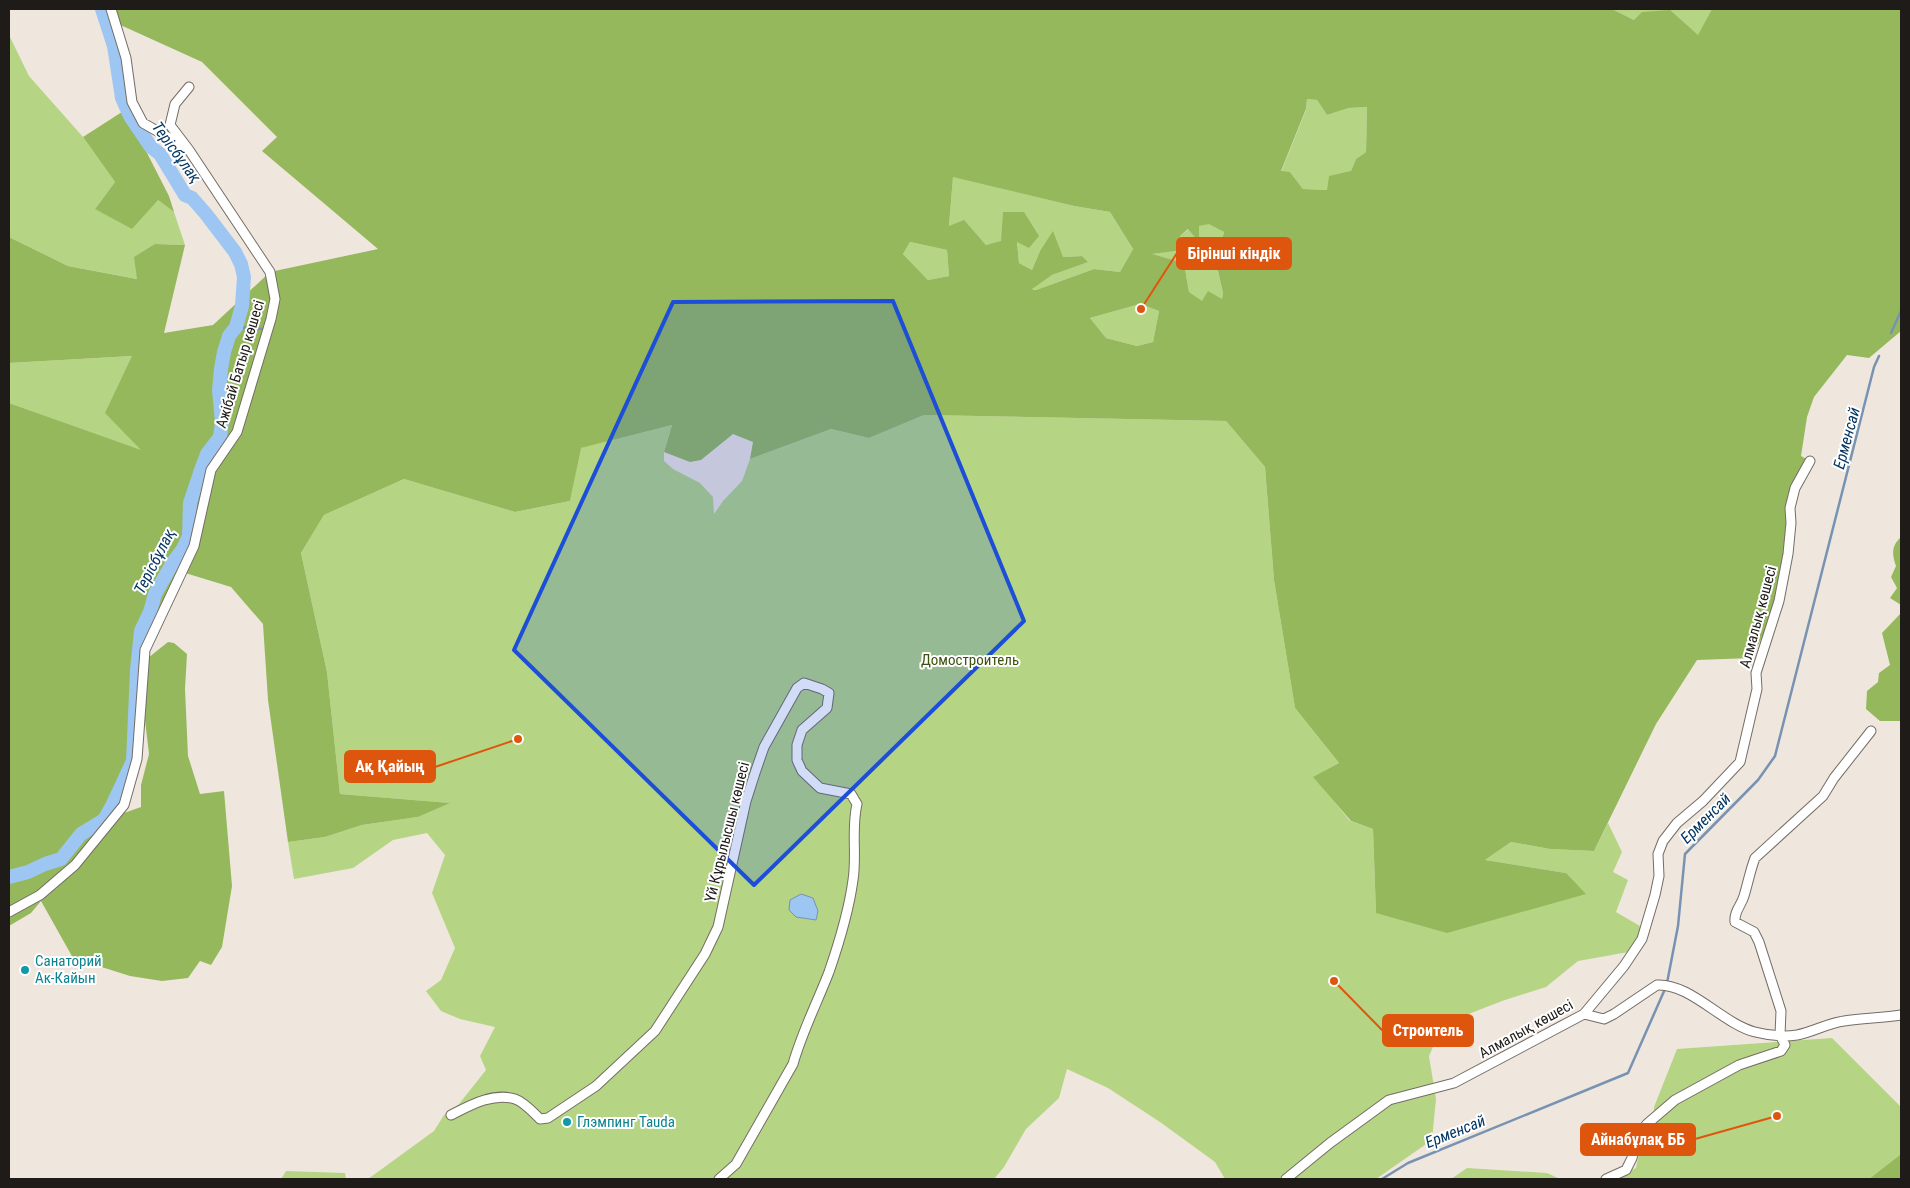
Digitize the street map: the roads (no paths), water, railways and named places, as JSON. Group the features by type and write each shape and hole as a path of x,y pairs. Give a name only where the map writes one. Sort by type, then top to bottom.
{"street":[{"path":"112,9 126,58 132,102 139,116 143,123 189,150"},
{"name":"Ажібай Батыр көшесі","path":"9,912 40,895 75,865 124,805 137,759 146,650 194,546 211,470 237,432 271,319 275,299 270,272 189,150 170,125 175,104 189,87"},
{"name":"Алмалық көшесі","path":"1286,1179 1330,1142 1389,1100 1454,1083 1584,1014 1624,966 1642,939 1655,895 1658,876 1658,854 1663,841 1677,824 1703,801 1740,762 1757,689 1756,673 1779,601 1788,554 1791,523 1790,508 1795,488 1810,461"},
{"name":"Үй Құрылысшы көшесі","path":"451,1115 477,1102 497,1098 516,1099 540,1119 548,1118 596,1086 655,1031 704,954 718,927 746,801 764,747 797,688 804,683 830,694 827,708 802,730 797,745 797,760 802,771 820,788 851,794 857,804 855,814 854,879 829,972 793,1064 736,1164 719,1179"},
{"path":"1606,1179 1626,1170 1632,1158 1637,1136 1647,1124 1675,1100 1739,1066 1781,1051 1786,1045 1780,1035 1780,1011 1759,942 1754,932 1735,922 1734,915 1744,897 1749,871 1755,858 1823,796 1834,778 1871,731"},
{"path":"1584,1014 1604,1019 1657,984 1660,984 1702,1001 1731,1023 1755,1032 1796,1035 1842,1021 1901,1015"}],"water":[{"path":"801,894 813,898 818,911 816,920 796,917 789,910 790,900"}],"waterway":[{"name":"Терісбұлақ","path":"9,877 61,859 81,834 104,820 133,761 137,670 141,631 150,612 155,594 189,536 190,503 207,454 220,437 222,422 219,390 221,369 229,336 236,327 242,306 244,277 241,264 235,252 192,198 185,195 160,154 151,147 130,116 122,98 114,46 102,9"},
{"name":"Ерменсай","path":"1891,333 1901,311"},
{"path":"236,327 263,329"},
{"name":"Ерменсай","path":"1667,983 1678,926 1685,854 1758,780 1775,756 1874,367 1879,356"},
{"name":"Ерменсай","path":"1382,1179 1408,1163 1628,1073 1665,989"}],"place":[{"name":"Бірінші кіндік","path":"1141,309"},
{"name":"Ақ Қайың","path":"518,739"},
{"name":"Санаторий Ак-Кайын","path":"25,970"},
{"name":"Строитель","path":"1334,981"},
{"name":"Айнабұлақ ББ","path":"1777,1116"},
{"name":"Глэмпинг Tauda","path":"567,1122"}],"park label":[{"name":"Домостроитель","path":"970,660"}]}
